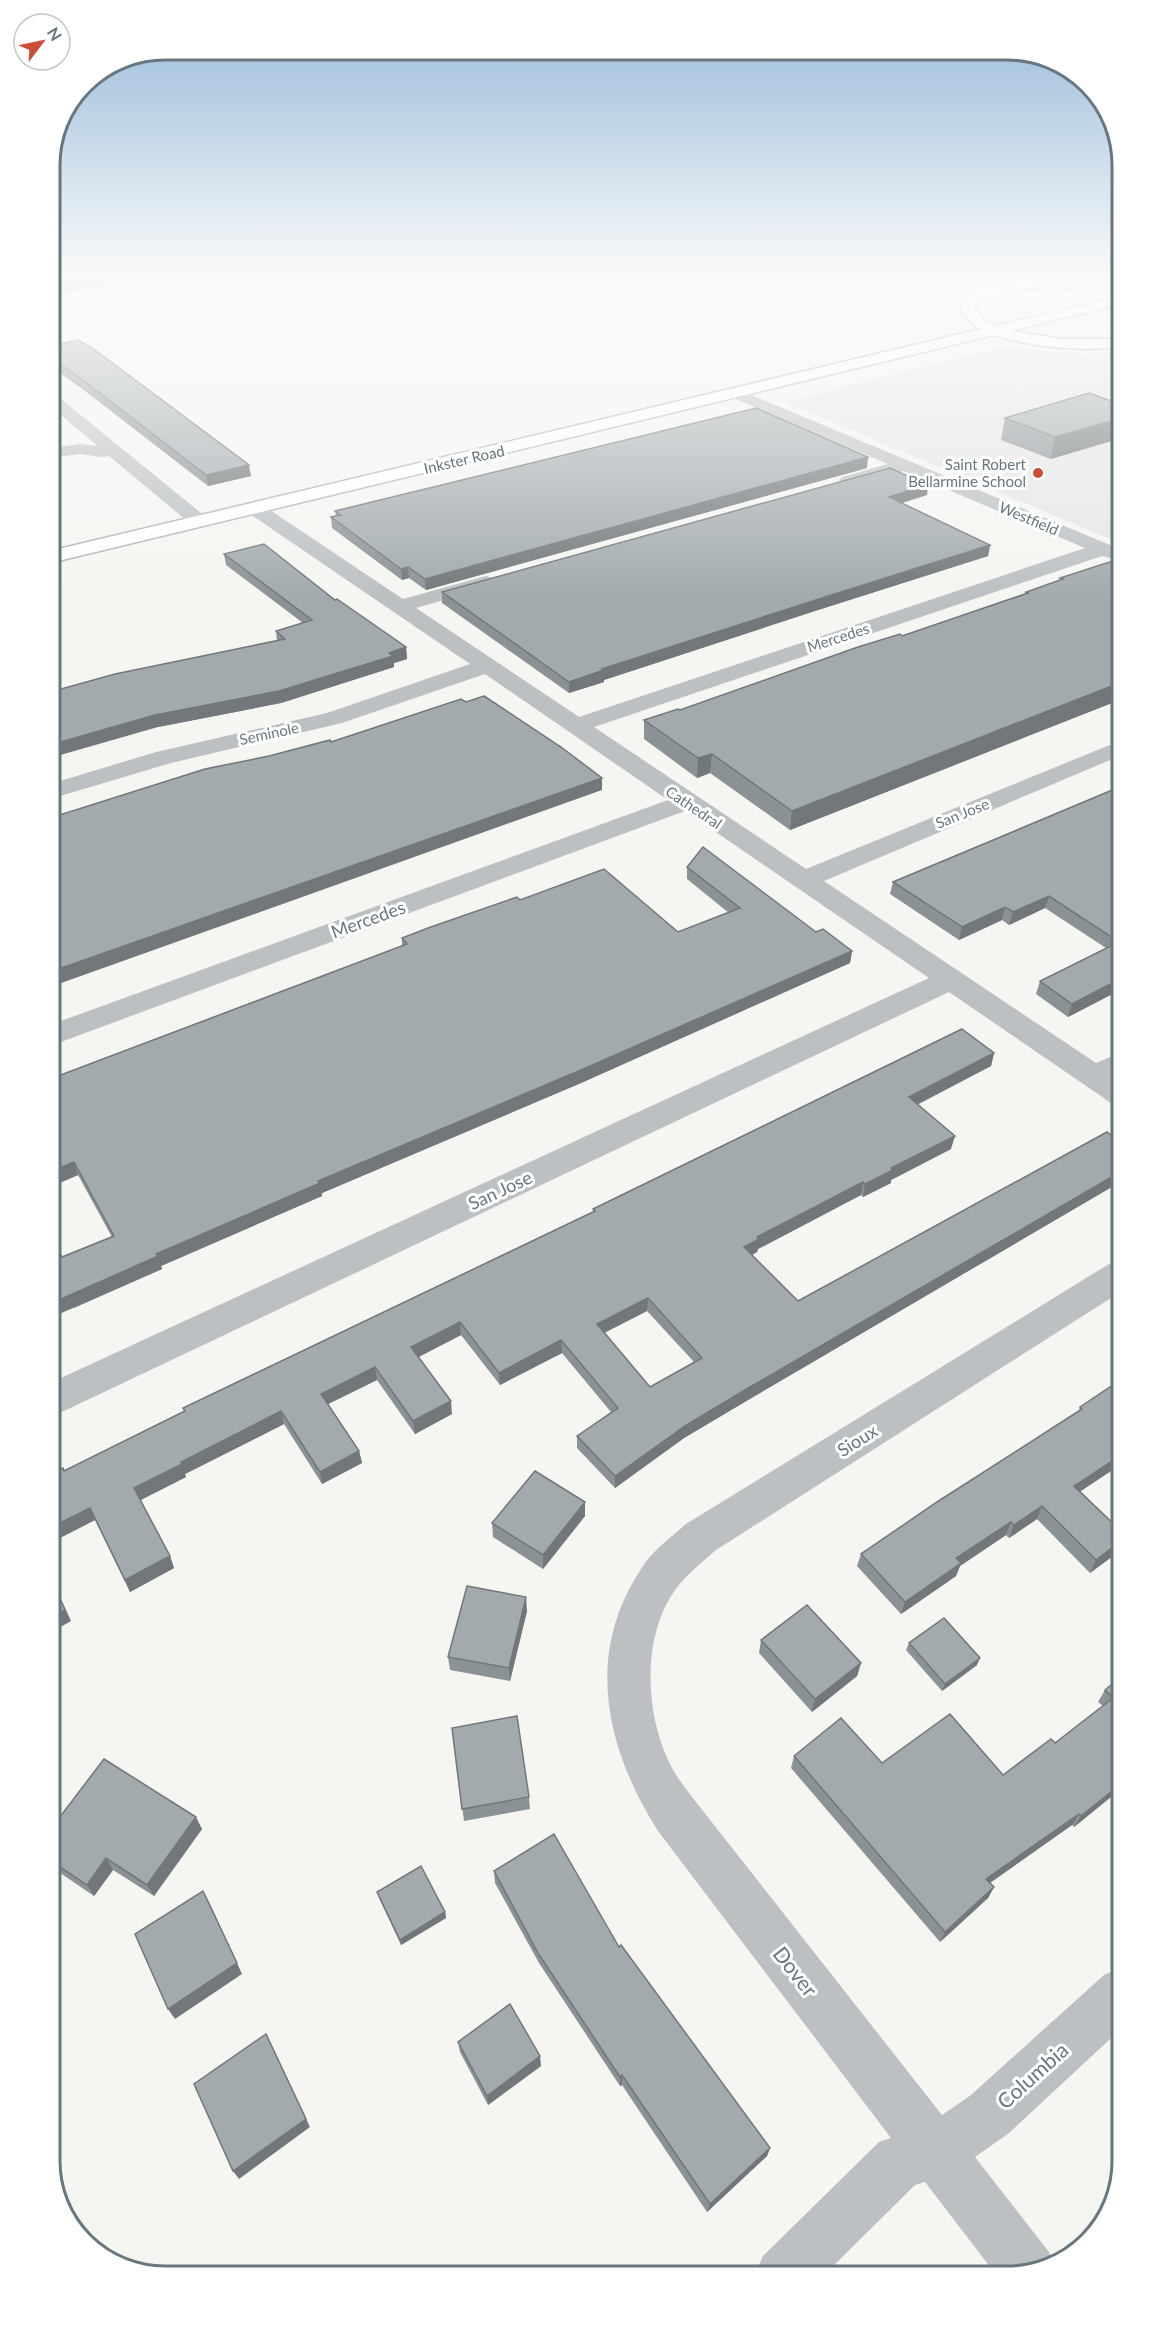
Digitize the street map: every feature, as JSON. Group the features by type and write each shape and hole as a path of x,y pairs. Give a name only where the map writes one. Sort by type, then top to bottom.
{"main road":[{"name":"Inkster Road","path":"60,555 199,521 261,513 783,383"}],"street":[{"name":"Westfield","path":"737,394 1112,554"},
{"path":"60,407 107,451 199,521"},
{"path":"60,452 80,449 107,451"},
{"path":"73,467 94,461 107,451"},
{"path":"831,486 905,465"},
{"name":"Cathedral","path":"261,513 1112,1088"},
{"name":"Mercedes","path":"574,726 1101,549"},
{"path":"398,607 500,579"},
{"name":"Seminole","path":"60,789 164,757 334,718 487,666"},
{"name":"San Jose","path":"802,880 1112,751"},
{"name":"Mercedes","path":"60,1032 686,802"},
{"name":"San Jose","path":"60,1395 950,980"},
{"path":"1095,1076 1112,1067"},
{"name":"Sioux","path":"632,1642 642,1608 656,1583 673,1561 701,1537 1112,1280"},
{"name":"Dover","path":"632,1642 628,1674 630,1705 653,1780 675,1814 1023,2265"},
{"name":"Columbia","path":"793,2266 899,2162 936,2151 990,2114 1112,2001"}],"shaded area":[{"name":"Saint Robert Bellarmine School","path":"862,383 1112,383 1112,540 785,402"}],"building":[{"path":"86,383 138,383 249,465 206,475"},
{"path":"1089,393 1112,401 1112,421 1055,437 1005,418"},
{"path":"756,408 868,457 425,579 408,567 401,569 331,517 341,515 335,511"},
{"path":"890,468 928,485 889,497 990,545 602,669 604,670 569,682 442,592"},
{"path":"264,544 335,600 337,599 406,647 389,653 393,656 279,691 155,715 60,742 60,689 115,674 285,639 276,631 312,620 224,554"},
{"path":"1112,561 1112,686 792,811 712,754 698,758 644,720 680,710 858,647 900,634 902,636 1028,593 1026,592 1063,579 1060,578"},
{"path":"484,696 561,747 602,778 60,968 60,815 205,769 269,756 330,740 331,742 461,699 466,702"},
{"path":"1112,790 1112,937 1049,896 1013,912 1005,907 962,927 893,882"},
{"path":"703,847 816,932 823,929 852,951 581,1070 318,1181 320,1183 156,1254 158,1256 60,1300 60,1253 62,1257 114,1236 74,1162 60,1168 60,1075 407,944 402,938 428,928 517,897 520,900 604,869 678,932 740,908 687,867"},
{"path":"1112,945 1112,983 1072,1004 1040,981"},
{"path":"962,1029 994,1053 909,1097 955,1136 891,1168 893,1170 865,1184 863,1182 757,1237 759,1239 744,1247 798,1301 1107,1132 1112,1136 1112,1177 685,1426 615,1476 577,1436 618,1408 561,1340 499,1373 460,1322 411,1347 451,1401 413,1421 375,1367 321,1394 359,1451 320,1472 281,1411 134,1488 170,1556 125,1580 90,1508 60,1523 60,1469 63,1468 64,1471 185,1411 183,1408 595,1211 593,1209","holes":["648,1298 702,1358 650,1387 597,1324"]},
{"path":"1112,1386 1112,1461 1074,1486 1112,1522 1112,1548 1096,1560 1042,1506 1014,1525 1011,1522 956,1558 961,1563 905,1602 861,1554 1082,1409 1080,1407"},
{"path":"535,1471 585,1502 543,1555 492,1523"},
{"path":"467,1586 526,1597 509,1668 448,1657"},
{"path":"60,1599 65,1610 60,1613"},
{"path":"807,1605 861,1663 815,1699 761,1640"},
{"path":"944,1618 980,1658 945,1684 909,1643"},
{"path":"1112,1684 1112,1697 1105,1690"},
{"path":"1112,1699 1112,1791 1081,1816 1079,1814 986,1879 994,1887 945,1932 794,1756 841,1718 882,1763 950,1714 1003,1775 1051,1739 1055,1743"},
{"path":"517,1716 529,1797 462,1809 452,1728"},
{"path":"104,1759 196,1817 147,1885 106,1858 87,1885 60,1867 60,1817"},
{"path":"554,1834 619,1947 621,1945 770,2148 710,2204 622,2075 620,2077 538,1953 494,1871"},
{"path":"421,1866 445,1912 400,1940 377,1892"},
{"path":"203,1891 237,1963 168,2009 135,1934"},
{"path":"510,2004 540,2056 487,2096 458,2042"},
{"path":"266,2034 306,2119 233,2171 194,2084"}],"place":[{"name":"Saint Robert Bellarmine School","path":"1038,473"}]}
